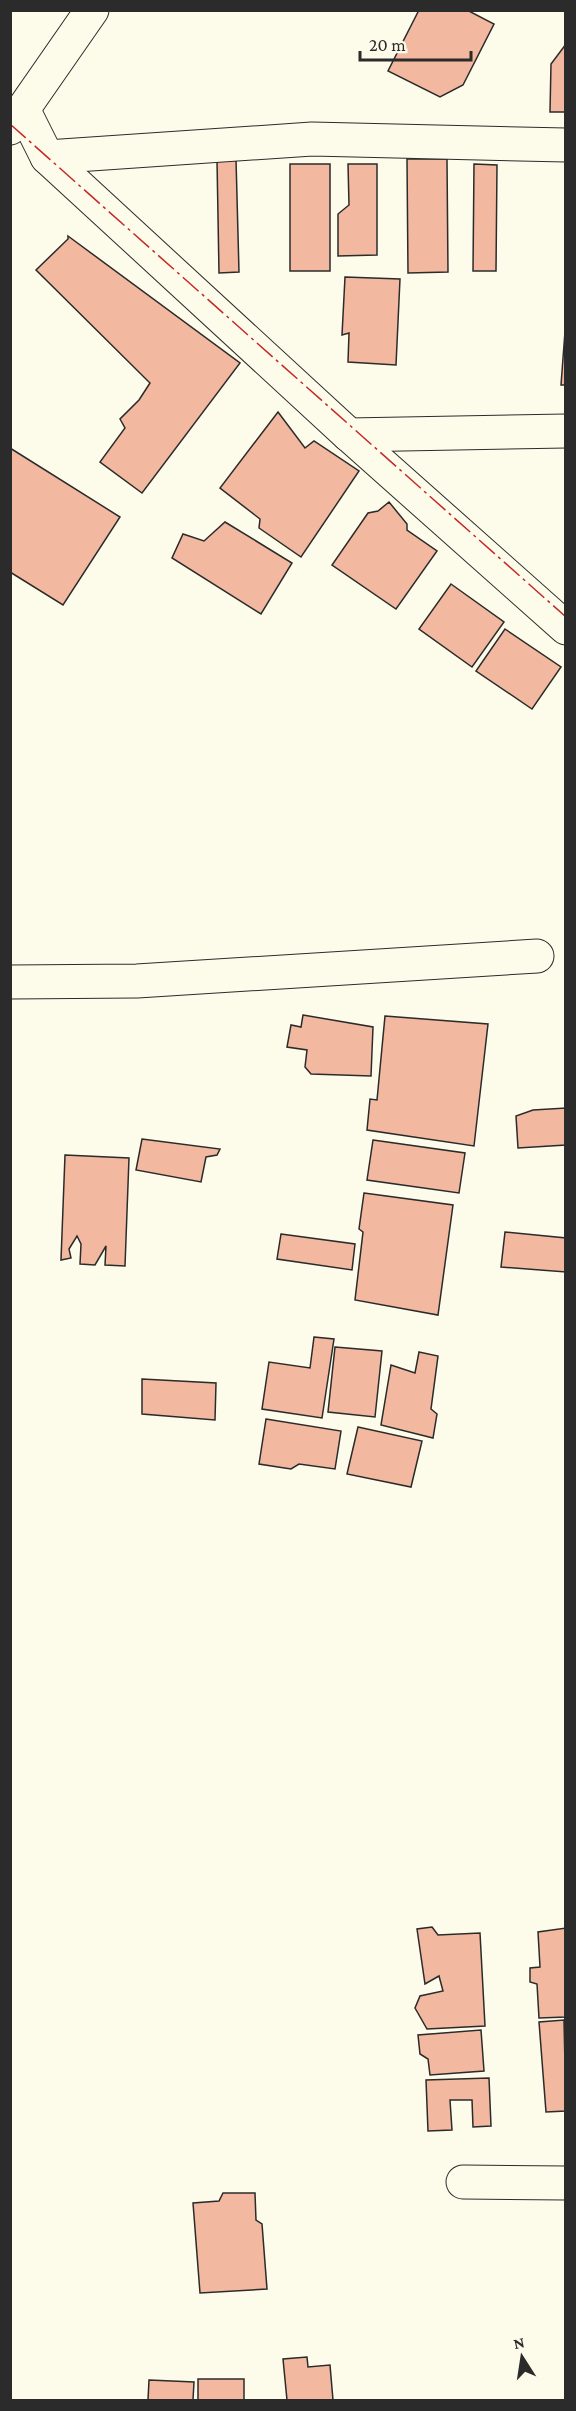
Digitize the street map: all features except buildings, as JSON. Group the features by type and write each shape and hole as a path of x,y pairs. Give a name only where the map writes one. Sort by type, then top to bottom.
{"street":[{"path":"92,10 17,119 47,157 349,435 566,628"},
{"path":"47,157 312,139 566,145"},
{"path":"349,435 566,431"},
{"path":"10,982 136,981 537,956"},
{"path":"463,2182 566,2183"}],"power":[{"path":"10,124 566,617"}]}
